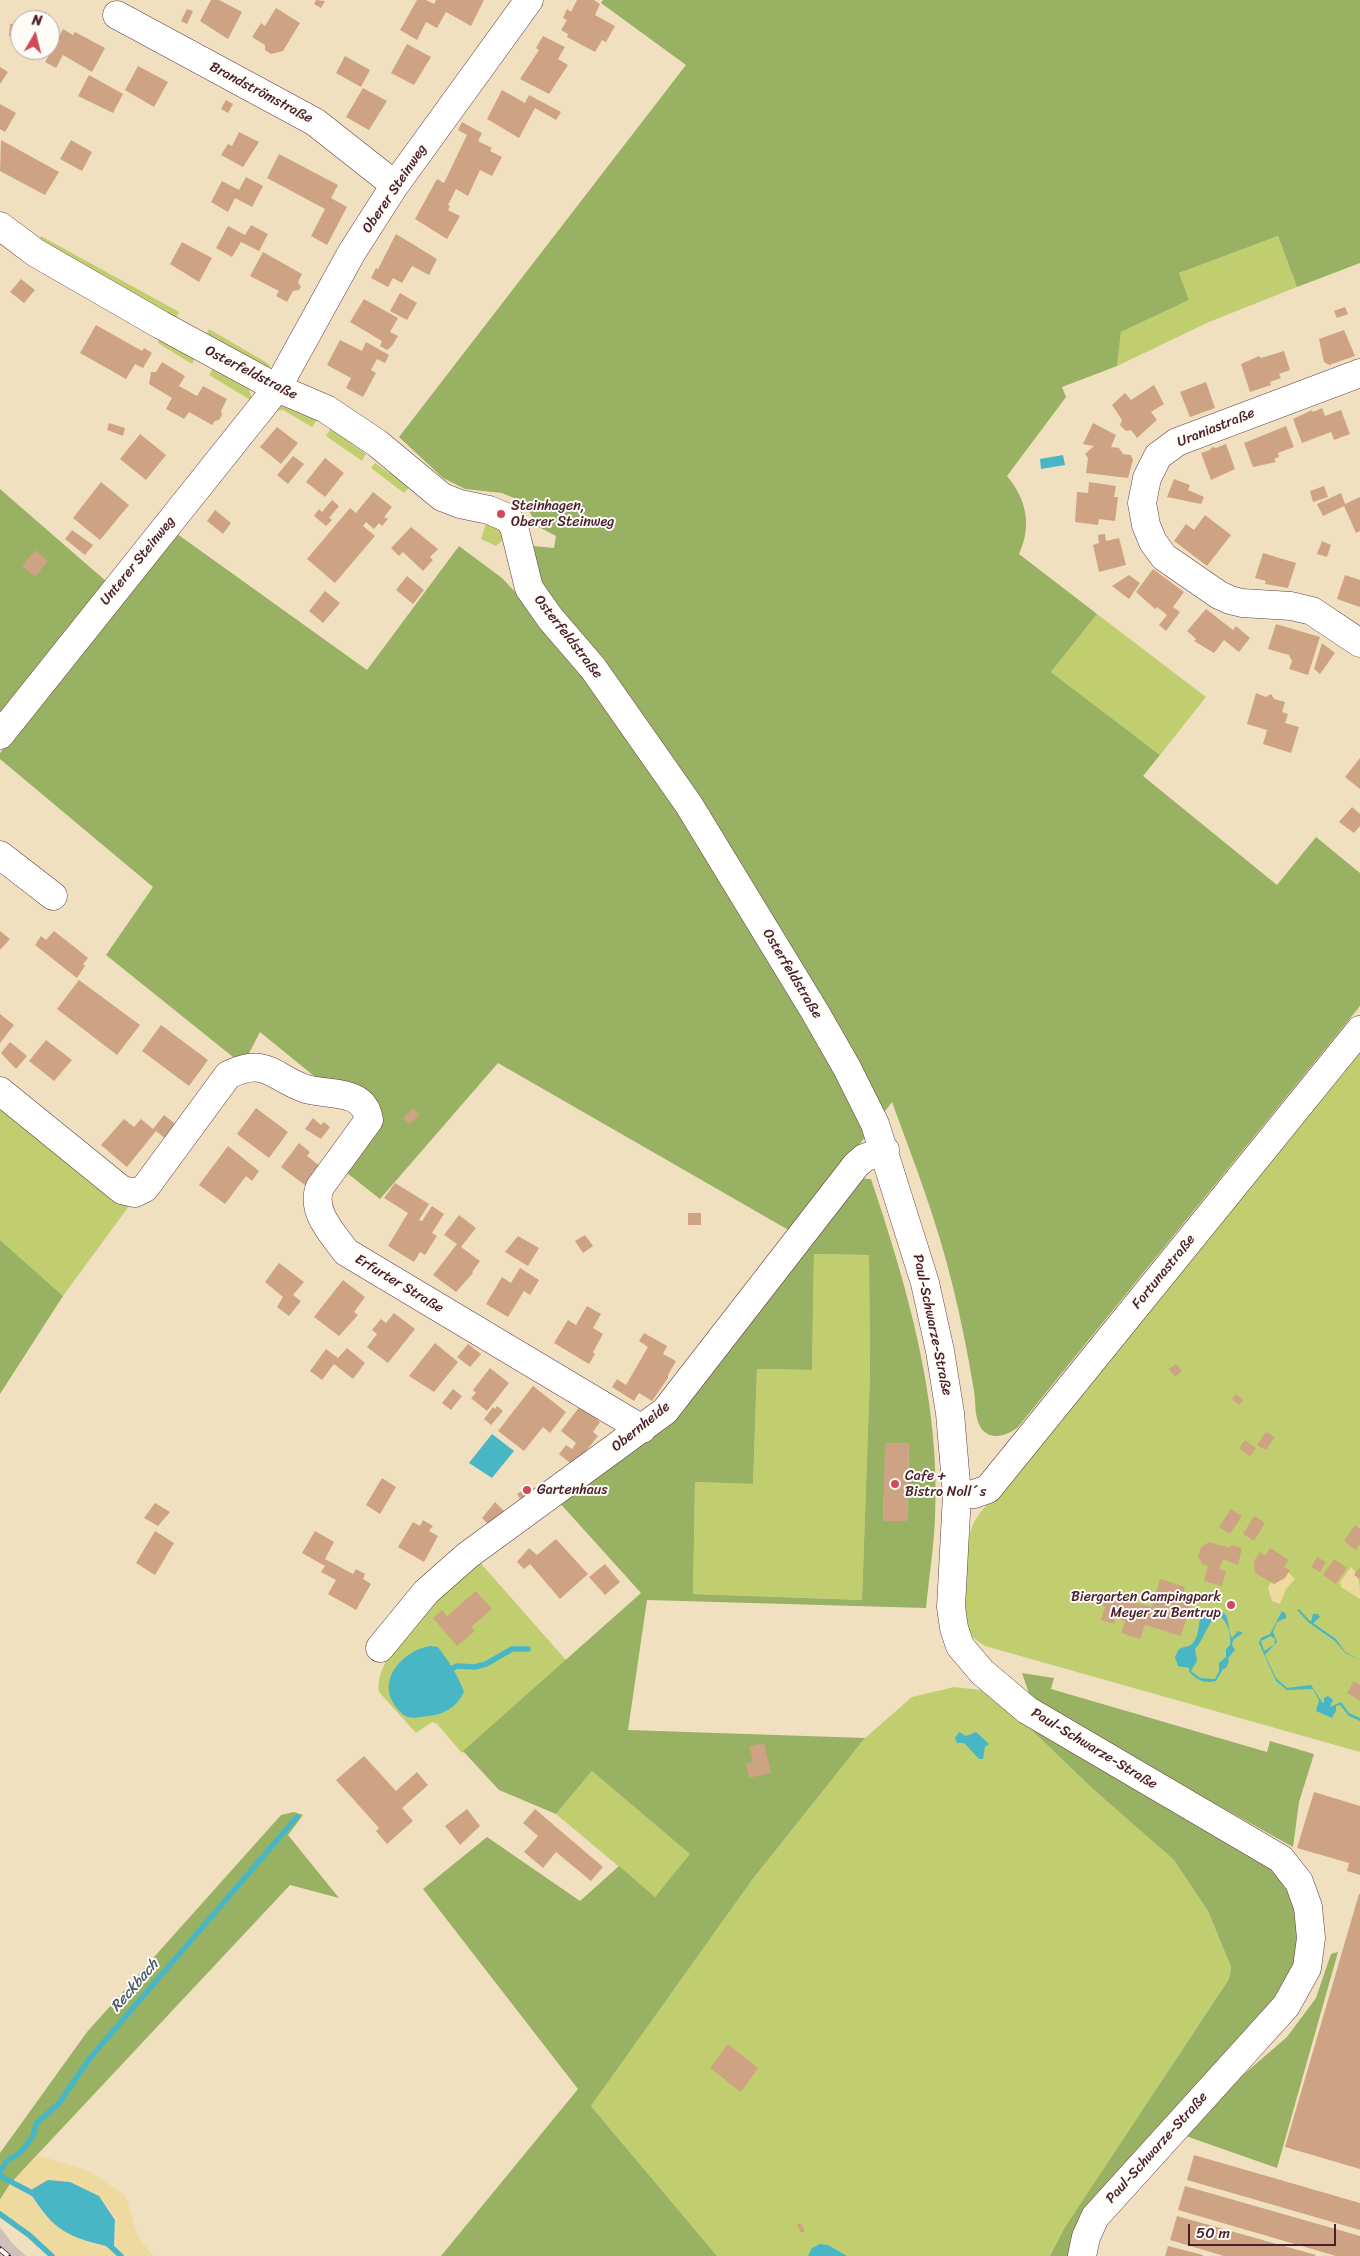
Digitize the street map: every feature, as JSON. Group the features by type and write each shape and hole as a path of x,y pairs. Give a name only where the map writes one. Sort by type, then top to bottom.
{"street":[{"name":"Oberer Steinweg","path":"276,388 352,252 395,185 529,0"},
{"name":"Brandströmstraße","path":"117,15 315,122 395,185"},
{"name":"Osterfeldstraße","path":"0,226 36,253 161,325 276,388 326,409 377,443 442,497 460,504 495,512 508,518 516,533 530,588 550,618 593,668 689,805 815,1012 847,1068 875,1124"},
{"name":"Uraniastraße","path":"1360,373 1177,442 1158,456 1147,478 1142,503 1146,525 1153,542 1164,557 1219,596 1242,603 1291,606 1312,611 1360,643"},
{"name":"Unterer Steinweg","path":"0,734 276,388"},
{"path":"0,856 53,896"},
{"name":"Fortunastraße","path":"957,1494 974,1494 988,1489 1360,1030"},
{"name":"Erfurter Straße","path":"0,1091 122,1190 135,1193 145,1188 228,1075 241,1068 269,1069 306,1089 352,1097 368,1110 369,1120 316,1196 316,1203 323,1219 346,1252 642,1429"},
{"name":"Paul-Schwarze-Straße","path":"875,1124 885,1150 925,1283 940,1351 950,1413 957,1494 951,1607 954,1628 960,1646 982,1672 1026,1710 1281,1860 1299,1882 1308,1907 1311,1938 1307,1968 1286,2006 1095,2217 1086,2237 1082,2256"},
{"name":"Obernheide","path":"380,1648 426,1592 468,1555 665,1411 856,1165 864,1158 885,1150"}],"shaded area":[{"path":"0,2227 12,2243 26,2256 0,2256"}],"green space":[{"path":"603,0 1360,0 1360,263 1297,287 1278,236 1179,273 1189,300 1121,332 1117,366 1062,387 1066,397 1007,476 1019,494 1025,514 1025,533 1019,554 1097,614 1051,672 1160,755 1143,776 1277,885 1316,837 1360,873 1360,1006 1018,1427 1005,1435 990,1435 981,1428 977,1419 967,1350 946,1260 925,1192 892,1102 792,1232 498,1063 380,1199 347,1173 379,1129 260,1032 243,1065 106,955 153,887 0,759 0,753 173,531 367,670 459,546 502,578 519,596 533,546 554,548 556,536 537,526 526,505 514,498 502,493 465,489 443,478 399,437 686,65 601,3"},
{"path":"41,236 179,312 176,318 166,312 158,314 37,242"},
{"path":"1278,236 1297,287 1209,322 1117,366 1121,332 1189,300 1179,273"},
{"path":"209,329 271,366 264,368 203,341"},
{"path":"162,336 196,357 192,364 158,343"},
{"path":"214,367 249,388 252,401 209,375"},
{"path":"278,405 286,405 321,414 312,427 283,410 273,411"},
{"path":"334,423 353,435 352,444 366,454 362,461 326,436"},
{"path":"375,463 389,473 397,472 411,485 404,493 371,468"},
{"path":"0,489 107,582 0,723"},
{"path":"487,520 500,524 504,539 496,546 481,539"},
{"path":"1097,614 1206,697 1160,755 1051,672"},
{"path":"1360,1050 1360,1752 985,1646 968,1631 964,1610 964,1579 968,1548 972,1527 976,1518"},
{"path":"0,1103 129,1206 63,1296 0,1240"},
{"path":"855,1178 871,1179 909,1303 919,1345 933,1431 935,1517 926,1608 647,1600 628,1730 865,1738 752,1880 591,2106 717,2256 441,2256 578,2089 423,1889 487,1837 580,1901 619,1866 655,1897 690,1854 592,1771 556,1814 499,1790 463,1751 641,1593 558,1501 674,1418","holes":["814,1254 869,1255 870,1372 862,1600 693,1594 695,1482 753,1484 757,1369 812,1370","886,1443 909,1444 907,1521 883,1521"]},
{"path":"0,1240 63,1296 0,1394"},
{"path":"814,1254 869,1255 870,1372 862,1600 693,1594 695,1482 753,1484 757,1369 812,1370"},
{"path":"477,1559 566,1660 462,1753 437,1724 432,1722 416,1733 379,1692 380,1676 388,1658 415,1620"},
{"path":"1022,1673 1054,1678 1051,1689 1267,1752 1270,1741 1314,1754 1299,1802 1293,1847 1032,1702"},
{"path":"954,1687 981,1690 1017,1716 1094,1790 1174,1860 1208,1911 1231,1967 1229,1979 1065,2227 1050,2256 717,2256 591,2106 752,1880 865,1738 912,1697"},
{"path":"1017,1716 1266,1859 1282,1878 1293,1898 1302,1946 1283,1997 1070,2256 1050,2256 1065,2227 1229,1979 1231,1967 1208,1911 1174,1860 1094,1790"},
{"path":"592,1771 691,1854 655,1897 556,1814"},
{"path":"294,1812 303,1815 288,1835 339,1898 290,1885 10,2184 0,2200 0,2153 87,2032 281,1815"},
{"path":"1338,1952 1277,2168 1183,2135 1236,2081 1287,2037 1316,1998 1331,1954"}],"sand":[{"path":"1351,1567 1358,1577 1360,1599 1341,1587 1340,1582"},
{"path":"1288,1572 1295,1579 1286,1589 1280,1604 1272,1601 1268,1588 1271,1582 1274,1584"},
{"path":"37,2155 89,2171 126,2196 138,2237 153,2256 124,2256 115,2246 116,2218 99,2196 48,2180 31,2190 14,2180"},
{"path":"10,2184 30,2193 44,2216 89,2242 113,2248 120,2256 54,2256 29,2233 0,2212 0,2200"}],"water":[{"path":"1063,455 1065,465 1041,469 1040,459"},
{"path":"492,1434 514,1451 492,1478 469,1463"},
{"path":"1209,1609 1225,1614 1232,1638 1238,1631 1243,1633 1233,1640 1232,1645 1235,1650 1228,1658 1229,1661 1226,1668 1223,1669 1216,1681 1212,1682 1197,1679 1189,1671 1189,1668 1178,1666 1175,1657 1179,1649 1191,1645 1195,1641 1204,1612","holes":["1218,1616 1221,1617 1228,1628 1230,1637 1230,1645 1226,1649 1226,1657 1219,1663 1219,1671 1215,1679 1200,1678 1191,1671 1197,1661 1195,1649 1211,1622"]},
{"path":"1299,1609 1311,1622 1313,1614 1318,1614 1320,1617 1313,1623 1336,1639 1345,1652 1360,1660 1345,1653 1335,1641 1308,1622 1297,1610"},
{"path":"1282,1611 1286,1614 1286,1618 1277,1622 1273,1632 1277,1642 1265,1655 1276,1678 1287,1688 1311,1685 1322,1702 1324,1703 1324,1698 1328,1696 1333,1700 1330,1707 1341,1702 1349,1713 1360,1718 1360,1721 1349,1716 1340,1705 1336,1706 1336,1711 1332,1718 1316,1711 1319,1700 1313,1689 1287,1690 1276,1681 1259,1643 1261,1638 1270,1634","holes":["1271,1636 1275,1639 1274,1645 1264,1651 1261,1641"]},
{"path":"430,1646 438,1647 453,1669 464,1692 456,1704 445,1712 415,1718 408,1717 402,1714 394,1704 389,1685 391,1675 403,1659 411,1653"},
{"path":"959,1732 966,1736 976,1732 989,1744 985,1747 983,1759 979,1759 964,1743 957,1743 955,1738"},
{"path":"48,2180 70,2182 99,2196 115,2220 114,2248 73,2236 46,2216 29,2191"},
{"path":"820,2244 828,2245 847,2256 808,2256 812,2248"}],"building":[{"path":"211,0 219,0 242,12 228,39 200,21"},
{"path":"316,0 325,1 321,8 314,4"},
{"path":"417,0 426,0 434,4 436,0 484,0 471,26 446,12 437,28 426,22 417,40 400,30"},
{"path":"577,0 594,0 600,4 595,15 615,26 606,42 602,40 595,52 567,37 568,34 561,30 567,20 563,18 567,9 571,12"},
{"path":"276,8 300,23 283,51 271,54 265,50 265,45 252,37 261,23 265,26"},
{"path":"187,9 193,11 187,24 181,21"},
{"path":"63,29 73,35 75,32 105,48 92,72 63,55 56,68 45,62 46,60 60,60 60,34"},
{"path":"543,36 565,47 558,59 568,65 549,94 520,79 539,50 536,48"},
{"path":"407,44 431,57 414,85 391,73"},
{"path":"345,56 370,70 361,87 336,73"},
{"path":"138,66 168,82 154,107 125,90"},
{"path":"0,67 8,72 0,84"},
{"path":"89,75 123,94 113,113 78,96"},
{"path":"363,88 387,101 369,130 346,117"},
{"path":"502,90 525,103 529,95 561,112 556,120 535,108 519,138 487,119"},
{"path":"226,100 233,104 228,113 221,109"},
{"path":"0,104 16,113 5,132 0,129"},
{"path":"462,122 482,133 478,141 492,148 490,151 502,157 492,176 480,170 468,196 456,189 448,205 450,206 448,210 460,216 447,239 415,219 437,179 444,183 467,135 458,130"},
{"path":"239,132 259,142 243,167 221,155 228,144 232,146"},
{"path":"1,140 59,172 45,195 0,171"},
{"path":"71,140 92,152 82,171 60,159"},
{"path":"279,154 338,185 331,198 347,207 327,245 311,236 325,209 267,178"},
{"path":"246,177 263,186 252,207 235,198 228,212 211,202 222,181 239,190"},
{"path":"251,225 268,234 259,251 241,242 232,257 216,248 228,226 245,235"},
{"path":"396,234 437,259 429,275 412,266 402,283 393,278 388,287 371,278 376,268 378,269"},
{"path":"182,242 212,258 199,282 170,264"},
{"path":"263,252 302,274 298,282 301,287 299,290 293,291 287,302 276,296 279,291 250,276"},
{"path":"21,279 35,290 24,303 10,292"},
{"path":"400,293 417,303 407,320 390,311"},
{"path":"364,299 398,318 390,332 398,336 387,350 380,346 382,341 350,322"},
{"path":"1345,307 1348,314 1337,318 1334,311"},
{"path":"96,325 142,351 144,348 152,353 143,368 135,364 126,379 80,353"},
{"path":"1344,330 1355,356 1329,365 1324,362 1319,339"},
{"path":"340,340 362,351 366,342 389,355 385,363 377,359 371,370 376,373 363,397 346,388 351,378 327,365"},
{"path":"1284,351 1290,370 1279,374 1281,378 1270,382 1271,385 1250,392 1241,364 1259,356 1261,358"},
{"path":"162,362 185,376 179,386 197,396 203,386 227,399 219,420 215,421 212,425 189,412 184,419 166,409 172,398 149,384 151,372 156,372"},
{"path":"1206,382 1215,408 1190,417 1180,392"},
{"path":"1154,385 1164,404 1151,412 1157,420 1137,438 1131,430 1126,431 1120,425 1122,420 1112,405 1125,393 1131,400"},
{"path":"1322,408 1325,416 1341,410 1350,434 1334,440 1331,432 1302,443 1293,419 1312,410 1313,412"},
{"path":"109,423 125,428 123,436 107,430"},
{"path":"1093,423 1116,435 1111,447 1119,448 1123,454 1131,455 1133,460 1128,478 1086,473 1088,458 1085,454 1094,446 1083,444"},
{"path":"1286,426 1294,447 1278,453 1279,457 1274,459 1276,462 1253,467 1244,443"},
{"path":"277,427 298,443 281,464 260,447"},
{"path":"140,434 166,455 146,480 120,459"},
{"path":"1226,444 1235,469 1211,480 1201,453 1210,450 1212,447 1216,448"},
{"path":"293,456 304,464 288,484 277,475"},
{"path":"325,458 344,473 325,497 306,482"},
{"path":"1174,479 1190,485 1188,490 1204,497 1201,504 1167,497"},
{"path":"101,482 129,505 100,540 73,518"},
{"path":"1089,482 1116,486 1114,497 1118,497 1115,521 1099,519 1098,525 1075,522 1077,492 1088,493"},
{"path":"1324,486 1328,497 1313,502 1310,491"},
{"path":"373,492 392,507 384,517 388,519 382,526 379,523 374,529 366,522 363,526 375,536 335,583 307,559 350,508 356,513"},
{"path":"1341,493 1345,504 1360,497 1360,531 1356,533 1344,506 1323,516 1317,504"},
{"path":"332,500 339,506 329,518 332,520 326,526 314,516 319,509 322,512"},
{"path":"215,510 231,523 223,534 207,521"},
{"path":"1205,515 1231,535 1207,566 1174,541 1186,524 1194,530"},
{"path":"411,527 438,549 430,557 433,560 423,571 403,552 399,556 391,548"},
{"path":"72,530 93,545 85,555 65,539"},
{"path":"1105,534 1106,541 1119,538 1126,565 1099,572 1093,545 1099,543 1098,535"},
{"path":"1322,541 1331,545 1327,557 1317,554"},
{"path":"35,550 48,561 35,577 22,566"},
{"path":"1263,553 1296,563 1288,588 1265,584 1266,581 1255,578"},
{"path":"1153,569 1184,592 1173,607 1180,612 1166,631 1159,625 1167,615 1157,607 1155,609 1136,592"},
{"path":"1129,575 1140,583 1129,599 1112,586"},
{"path":"1345,575 1360,580 1360,607 1337,599"},
{"path":"407,576 424,590 413,604 396,590"},
{"path":"325,591 340,603 323,623 309,611"},
{"path":"1206,609 1233,630 1236,626 1250,638 1239,652 1224,640 1214,653 1194,641 1196,639 1187,631"},
{"path":"1276,624 1320,637 1308,675 1289,669 1292,661 1289,655 1268,649"},
{"path":"1322,643 1335,653 1320,674 1314,669"},
{"path":"1256,693 1266,697 1271,694 1274,699 1285,702 1282,712 1288,714 1285,723 1299,727 1291,753 1263,744 1267,730 1247,724"},
{"path":"1360,758 1360,789 1345,777"},
{"path":"1352,807 1360,814 1360,826 1354,833 1339,822"},
{"path":"0,931 10,939 0,950"},
{"path":"54,931 77,949 63,967 35,945 41,936 46,940"},
{"path":"77,949 88,958 77,978 63,967"},
{"path":"79,980 140,1025 117,1055 57,1009"},
{"path":"0,1014 14,1025 0,1043"},
{"path":"161,1025 208,1060 189,1086 142,1051"},
{"path":"46,1040 72,1060 54,1081 29,1061"},
{"path":"10,1042 27,1056 16,1069 1,1053"},
{"path":"256,1108 288,1132 269,1158 237,1134"},
{"path":"413,1108 419,1115 409,1124 403,1118"},
{"path":"164,1115 179,1127 168,1141 156,1131 127,1167 101,1145 124,1119 134,1127 141,1119 153,1129"},
{"path":"313,1118 321,1125 324,1122 330,1127 321,1139 305,1129"},
{"path":"299,1143 310,1152 307,1156 325,1170 310,1189 281,1167"},
{"path":"228,1146 259,1171 252,1181 246,1176 225,1204 199,1185"},
{"path":"395,1183 429,1204 419,1220 422,1221 432,1206 444,1214 432,1233 437,1236 425,1255 420,1252 414,1262 388,1246 408,1213 384,1198"},
{"path":"688,1213 701,1213 701,1225 688,1225"},
{"path":"459,1215 476,1228 461,1247 480,1261 473,1273 456,1292 433,1275 457,1244 444,1235"},
{"path":"585,1235 593,1246 583,1253 575,1241"},
{"path":"518,1236 539,1248 528,1266 505,1252"},
{"path":"279,1263 304,1282 293,1295 301,1301 289,1316 277,1307 283,1297 265,1282"},
{"path":"520,1268 539,1280 530,1295 524,1291 508,1317 486,1304 502,1277 511,1283"},
{"path":"343,1280 365,1297 354,1312 358,1315 339,1336 314,1317"},
{"path":"587,1306 601,1314 593,1328 603,1334 589,1364 554,1343 568,1320 576,1325"},
{"path":"394,1313 415,1329 388,1363 367,1347 377,1334 372,1330 381,1319 386,1323"},
{"path":"644,1333 667,1346 663,1354 676,1361 668,1378 652,1401 639,1393 634,1401 612,1387 617,1379 626,1385 648,1347 639,1341"},
{"path":"435,1343 458,1362 434,1392 409,1376"},
{"path":"468,1344 481,1354 470,1367 457,1357"},
{"path":"347,1348 365,1363 353,1379 334,1364 322,1380 310,1371 326,1349 338,1358"},
{"path":"1176,1364 1182,1371 1175,1377 1169,1369"},
{"path":"490,1368 509,1383 487,1411 471,1398 476,1393 473,1390"},
{"path":"533,1386 566,1412 550,1433 543,1427 524,1451 498,1431"},
{"path":"453,1389 462,1396 451,1410 442,1403"},
{"path":"1236,1394 1243,1400 1239,1405 1232,1399"},
{"path":"497,1406 503,1411 491,1425 484,1419 493,1407 495,1409"},
{"path":"580,1406 600,1422 593,1432 598,1436 574,1466 559,1454 566,1445 572,1449 576,1443 561,1431"},
{"path":"1266,1432 1275,1437 1266,1450 1257,1445"},
{"path":"1245,1440 1256,1448 1250,1456 1239,1448"},
{"path":"885,1443 909,1443 907,1521 883,1521"},
{"path":"382,1478 396,1487 380,1514 366,1505"},
{"name":"Gartenhaus","path":"529,1486 534,1494 522,1502 517,1494"},
{"path":"495,1502 504,1511 489,1525 482,1518"},
{"path":"155,1503 170,1512 158,1526 144,1518"},
{"path":"1231,1509 1242,1516 1230,1534 1219,1527"},
{"path":"1254,1516 1265,1523 1254,1541 1243,1534"},
{"path":"423,1520 433,1526 429,1531 438,1536 424,1562 398,1547 413,1522 420,1526"},
{"path":"1355,1525 1360,1529 1360,1544 1356,1550 1344,1541"},
{"path":"155,1531 174,1543 155,1575 136,1563"},
{"path":"315,1531 334,1542 325,1559 353,1574 356,1569 365,1574 363,1579 371,1584 356,1610 328,1594 336,1580 321,1572 325,1566 302,1553"},
{"path":"556,1539 588,1574 560,1599 530,1564 524,1569 517,1562 529,1548 537,1555"},
{"path":"1209,1542 1230,1548 1231,1545 1242,1548 1238,1565 1223,1559 1219,1569 1226,1571 1222,1586 1204,1581 1208,1566 1202,1564 1198,1556 1201,1547"},
{"path":"1270,1548 1289,1560 1284,1567 1290,1570 1285,1578 1274,1584 1255,1573 1254,1561 1260,1552 1265,1556"},
{"path":"1317,1557 1326,1562 1320,1572 1311,1567"},
{"path":"1334,1559 1347,1568 1336,1584 1323,1575"},
{"path":"605,1564 620,1582 605,1595 589,1577"},
{"path":"1360,1567 1360,1579 1354,1575"},
{"path":"1160,1579 1185,1587 1182,1597 1192,1601 1181,1636 1145,1625 1140,1639 1121,1633 1125,1621 1115,1618 1114,1624 1101,1620 1105,1607 1099,1604 1102,1593 1152,1607"},
{"path":"476,1591 492,1609 471,1627 475,1631 457,1646 433,1618 442,1610 447,1616"},
{"path":"1354,1681 1360,1685 1360,1701 1347,1693"},
{"path":"764,1743 771,1773 749,1778 746,1764 753,1762 749,1746"},
{"path":"364,1756 396,1791 417,1772 428,1785 402,1808 413,1821 387,1844 376,1831 379,1828 336,1780"},
{"path":"1314,1792 1360,1806 1360,1875 1347,1871 1349,1863 1297,1848"},
{"path":"467,1809 480,1826 460,1845 445,1826"},
{"path":"535,1809 603,1867 591,1881 556,1852 543,1868 524,1852 538,1836 523,1823"},
{"path":"1360,1894 1360,2169 1285,2147"},
{"path":"728,2044 758,2068 741,2092 710,2068"},
{"path":"1194,2155 1360,2203 1360,2230 1187,2180"},
{"path":"1185,2186 1360,2236 1360,2256 1336,2256 1178,2210"},
{"path":"1177,2216 1316,2255 1224,2256 1170,2240"},
{"path":"801,2223 805,2231 801,2233 797,2225"},
{"path":"1168,2246 1203,2255 1203,2256 1165,2256"}],"waterway":[{"name":"Reckbach","path":"447,1671 457,1666 475,1667 486,1664 512,1649 528,1649"},
{"name":"Reckbach","path":"0,2172 7,2161 21,2152 33,2136 36,2124 59,2103 90,2058 297,1817"},
{"path":"0,2176 34,2194"},
{"path":"0,2214 29,2235 52,2256"},
{"path":"108,2244 121,2256"}],"railway":[{"path":"0,2249 8,2256"}],"place":[{"name":"Steinhagen, Oberer Steinweg","path":"501,514"},
{"name":"Cafe + Bistro Noll´s","path":"895,1484"},
{"name":"Gartenhaus","path":"527,1490"},
{"name":"Biergarten Campingpark Meyer zu Bentrup","path":"1231,1605"}]}
